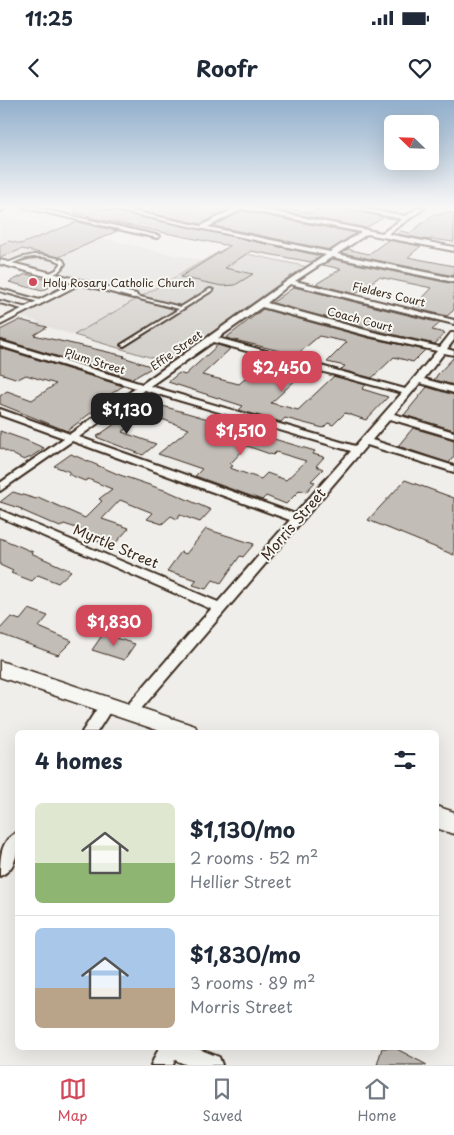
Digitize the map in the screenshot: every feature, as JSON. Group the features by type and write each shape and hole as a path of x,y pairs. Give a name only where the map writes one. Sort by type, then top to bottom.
{"main road":[{"path":"0,669 182,730"},
{"path":"439,818 454,823"}],"street":[{"path":"314,252 454,280"},
{"name":"Effie Street","path":"0,488 212,339 289,282 338,252"},
{"path":"4,263 133,296"},
{"path":"0,323 79,282"},
{"name":"Fielders Court","path":"289,282 454,322"},
{"name":"Coach Court","path":"261,304 372,334 454,353"},
{"name":"Morris Street","path":"130,712 418,380 454,335"},
{"path":"212,339 407,392"},
{"name":"Plum Street","path":"0,342 142,387 357,450"},
{"path":"418,380 454,390"},
{"path":"0,412 297,519"},
{"path":"387,415 454,435"},
{"path":"365,440 454,469"},
{"name":"Myrtle Street","path":"0,513 220,608"},
{"path":"90,730 107,705"},
{"path":"0,867 15,844"},
{"path":"162,1065 171,1050"},
{"path":"176,1050 210,1065"}],"lane":[{"path":"4,263 34,255 62,262 63,264 58,271 49,275"},
{"path":"0,290 42,302"},
{"path":"123,345 210,290"},
{"path":"133,296 181,308"},
{"path":"0,302 26,310"}],"shaded area":[{"path":"0,252 163,252 203,261 74,335 21,317 90,281 0,257"},
{"path":"219,252 238,252 308,267 286,279 170,363 74,335"}],"building":[{"path":"0,252 15,252 0,258"},
{"path":"36,252 70,252 59,257"},
{"path":"220,252 249,252 225,268 253,274 235,285 222,286 180,277"},
{"path":"257,252 303,252 321,256 311,262"},
{"path":"360,252 369,254 372,252 414,252 408,257 454,266 454,276 342,253"},
{"path":"332,259 454,284 454,310 447,316 413,308 432,288 379,277 355,294 316,284 341,269 323,265"},
{"name":"Holy Rosary Catholic Church","path":"26,274 58,283 42,291 9,282"},
{"path":"294,287 440,323 432,330 445,333 435,344 373,330 272,303"},
{"path":"263,309 369,338 425,350 413,362 394,357 372,378 341,370 345,366 327,362 347,342 319,336 294,357 278,352 280,351 226,338"},
{"path":"20,320 47,327 34,335 125,356 123,357 153,367 132,379 0,339 0,330"},
{"path":"218,345 230,349 202,375 239,384 269,359 286,364 279,369 301,375 271,403 298,410 334,376 366,385 362,389 388,397 366,420 345,413 333,425 328,423 323,428 285,418 281,422 239,410 243,406 168,382 179,373 185,375"},
{"path":"0,348 123,386 99,402 104,403 67,431 0,404 0,396 7,391 32,400 56,384 26,375 18,379 0,373"},
{"path":"454,357 454,385 434,380 438,374"},
{"path":"427,387 454,395 454,430 404,415"},
{"path":"159,405 222,423 230,417 274,430 267,437 315,451 313,454 324,457 316,466 323,469 311,481 315,482 306,492 300,490 286,504 266,496 262,500 195,476 202,469 158,454 189,429 148,414","holes":["247,446 273,455 276,452 306,461 286,480 267,473 261,479 230,468 233,466 230,464"]},
{"path":"138,408 144,415 122,432 156,444 143,455 96,437"},
{"path":"413,428 454,440 454,456 449,463 398,446"},
{"path":"0,431 44,448 24,460 0,448"},
{"path":"71,454 211,510 200,522 180,515 177,519 171,516 162,524 147,519 153,513 120,500 102,519 129,528 113,546 93,540 98,535 64,524 60,527 22,509 0,502 13,492 36,499 38,497 85,518 102,501 99,499 112,489 88,479 85,481 68,474 70,472 54,466"},
{"path":"405,480 454,498 454,555 368,520"},
{"path":"206,529 254,544 243,557 240,556 221,583 213,580 206,589 193,585 197,580 167,571 181,552 186,554"},
{"path":"0,538 71,571 58,583 38,575 32,581 11,573 13,571 0,565"},
{"path":"29,609 48,616 39,627 72,641 58,655 0,634 0,629 11,617 20,620"},
{"path":"103,634 135,644 124,660 92,650"},
{"path":"381,1050 399,1050 427,1065 377,1065"}],"place":[{"name":"Holy Rosary Catholic Church","path":"33,282"}]}
